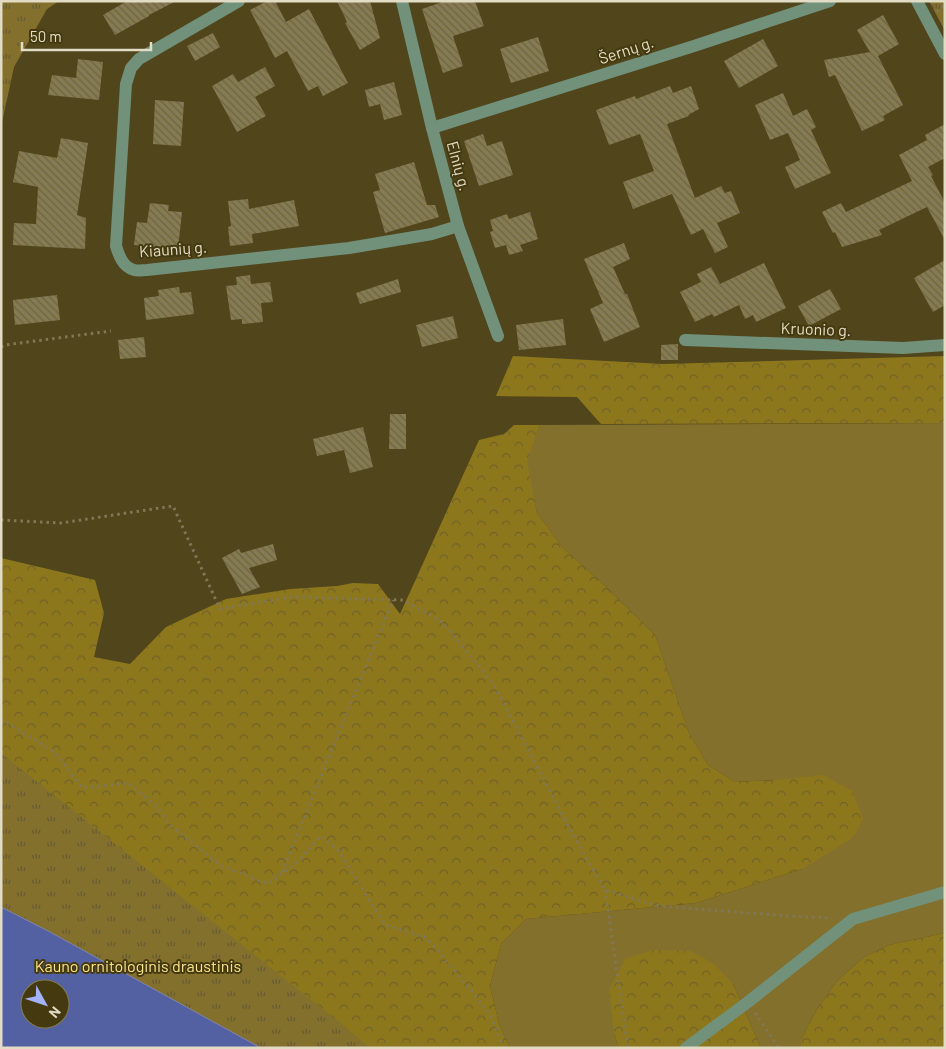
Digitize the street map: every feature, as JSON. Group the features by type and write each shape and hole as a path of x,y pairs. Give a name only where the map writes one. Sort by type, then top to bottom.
{"street":[{"name":"Kiaunių g.","path":"239,1 139,59 131,68 126,84 116,246 119,256 125,264 134,270 147,270 349,248 432,234 458,226"},
{"name":"Elnių g.","path":"402,1 432,128 458,226 498,336"},
{"name":"Šernų g.","path":"432,128 830,1"},
{"path":"917,1 945,54"},
{"name":"Kruonio g.","path":"685,340 904,348 945,345"},
{"path":"686,1048 853,919 945,892"}],"path":[{"path":"1,347 111,331"},
{"path":"1,520 61,523 173,506 220,609 291,597 403,600 442,622 493,682 573,835 605,890 628,1048"},
{"path":"281,874 393,600"},
{"path":"1,719 53,751 83,788 129,783 157,807 169,824 220,865 268,884 298,861 321,836 338,850 385,925 425,937 436,949 490,1014 504,1048"},
{"path":"605,890 660,906 853,919"},
{"path":"748,1002 780,1048"}],"green space":[{"path":"1,1 59,1 47,9 14,67 1,127"},
{"path":"929,1 945,1 945,31"},
{"path":"513,356 663,364 945,356 945,423 601,424 577,397 496,396"},
{"path":"945,423 945,933 889,945 864,957 837,981 816,1011 801,1040 801,1048 761,1048 733,984 614,1033 619,1048 510,1048 499,1024 490,986 501,944 526,919 696,903 802,869 777,780 735,782 708,765 689,733 655,635 564,549 537,513 526,461 540,425"},
{"path":"514,425 540,425 527,461 537,513 564,549 655,635 689,733 708,765 735,782 823,775 852,791 863,818 854,837 802,869 696,903 526,919 501,944 490,986 499,1024 510,1048 261,1048 1,907 1,558 95,580 104,613 94,657 130,664 166,627 226,599 290,589 353,583 378,584 400,614 479,440 504,434"},
{"name":"Kauno ornitologinis draustinis","path":"1,753 349,1030 370,1048 1,1048"},
{"path":"945,933 945,1048 801,1048 801,1040 816,1011 837,981 864,957 889,945"},
{"path":"652,950 690,951 714,964 733,984 761,1048 619,1048 614,1033 609,990 625,959"}],"water":[{"path":"1,907 50,932 261,1048 1,1048"}],"building":[{"path":"127,1 176,1 115,35 103,15"},
{"path":"267,1 275,1 286,22 309,9 348,83 323,96 318,86 308,91 287,51 275,58 250,10"},
{"path":"337,1 370,1 380,38 360,50 345,23 347,22"},
{"path":"445,1 475,1 484,26 453,36 463,66 443,73 422,9"},
{"path":"883,15 899,44 878,56 903,105 883,116 885,120 862,131 835,75 829,77 824,60 870,52 857,30"},
{"path":"213,33 220,47 195,61 187,46"},
{"path":"538,37 549,71 511,83 500,49"},
{"path":"763,39 778,66 739,88 724,61"},
{"path":"78,59 103,62 99,100 48,95 52,75 76,78"},
{"path":"265,67 275,86 255,97 266,116 237,132 212,86 233,74 238,82"},
{"path":"394,82 402,115 384,120 380,104 369,107 365,90"},
{"path":"670,86 673,93 691,86 699,109 689,116 667,124 695,198 721,186 725,193 731,191 740,213 717,223 728,247 715,253 703,229 691,235 672,194 633,209 623,182 654,171 640,134 609,145 596,110 635,96 636,99"},
{"path":"783,93 793,116 807,109 816,127 811,130 831,173 795,189 785,167 800,160 788,133 770,140 755,105"},
{"path":"155,100 184,102 181,146 153,144"},
{"path":"945,124 945,158 928,167 945,203 945,240 927,207 879,230 882,235 842,247 822,212 841,203 846,212 912,181 899,155 927,140 925,135"},
{"path":"483,134 487,146 502,141 513,175 479,186 464,141"},
{"path":"61,138 88,143 77,215 86,218 85,249 13,245 14,223 36,224 38,187 13,182 19,151 57,158"},
{"path":"414,162 427,205 435,205 439,217 385,233 373,192 380,190 375,174"},
{"path":"248,199 249,209 294,200 299,226 252,234 253,243 230,246 228,227 231,226 228,201"},
{"path":"150,203 169,205 168,211 182,212 178,249 134,245 137,222 147,223"},
{"path":"530,212 538,239 520,245 523,251 509,255 506,245 495,248 490,232 493,231 490,220 507,214 509,219"},
{"path":"624,243 630,259 613,267 625,294 627,294 640,327 604,342 590,309 603,303 584,259"},
{"path":"945,260 945,305 933,312 914,278"},
{"path":"764,263 786,308 756,322 753,315 745,319 739,305 714,317 712,314 695,322 680,292 701,282 697,274 711,267 720,284"},
{"path":"250,275 251,284 270,282 273,302 261,303 263,322 242,324 242,319 231,320 226,286 237,285 236,277"},
{"path":"398,279 401,292 360,304 356,293"},
{"path":"179,287 180,293 191,292 194,314 146,320 144,298 159,296 158,290"},
{"path":"830,289 841,309 809,326 798,306"},
{"path":"57,295 60,320 15,325 13,300"},
{"path":"453,316 458,338 422,347 416,325"},
{"path":"563,319 566,345 519,350 516,325"},
{"path":"144,337 146,357 120,359 118,340"},
{"path":"678,344 678,360 661,360 661,345"},
{"path":"390,414 406,414 406,449 389,449"},
{"path":"363,427 373,467 350,473 344,450 317,456 313,439"},
{"path":"273,544 277,560 249,568 260,587 242,594 222,558 239,549 241,553"}]}
